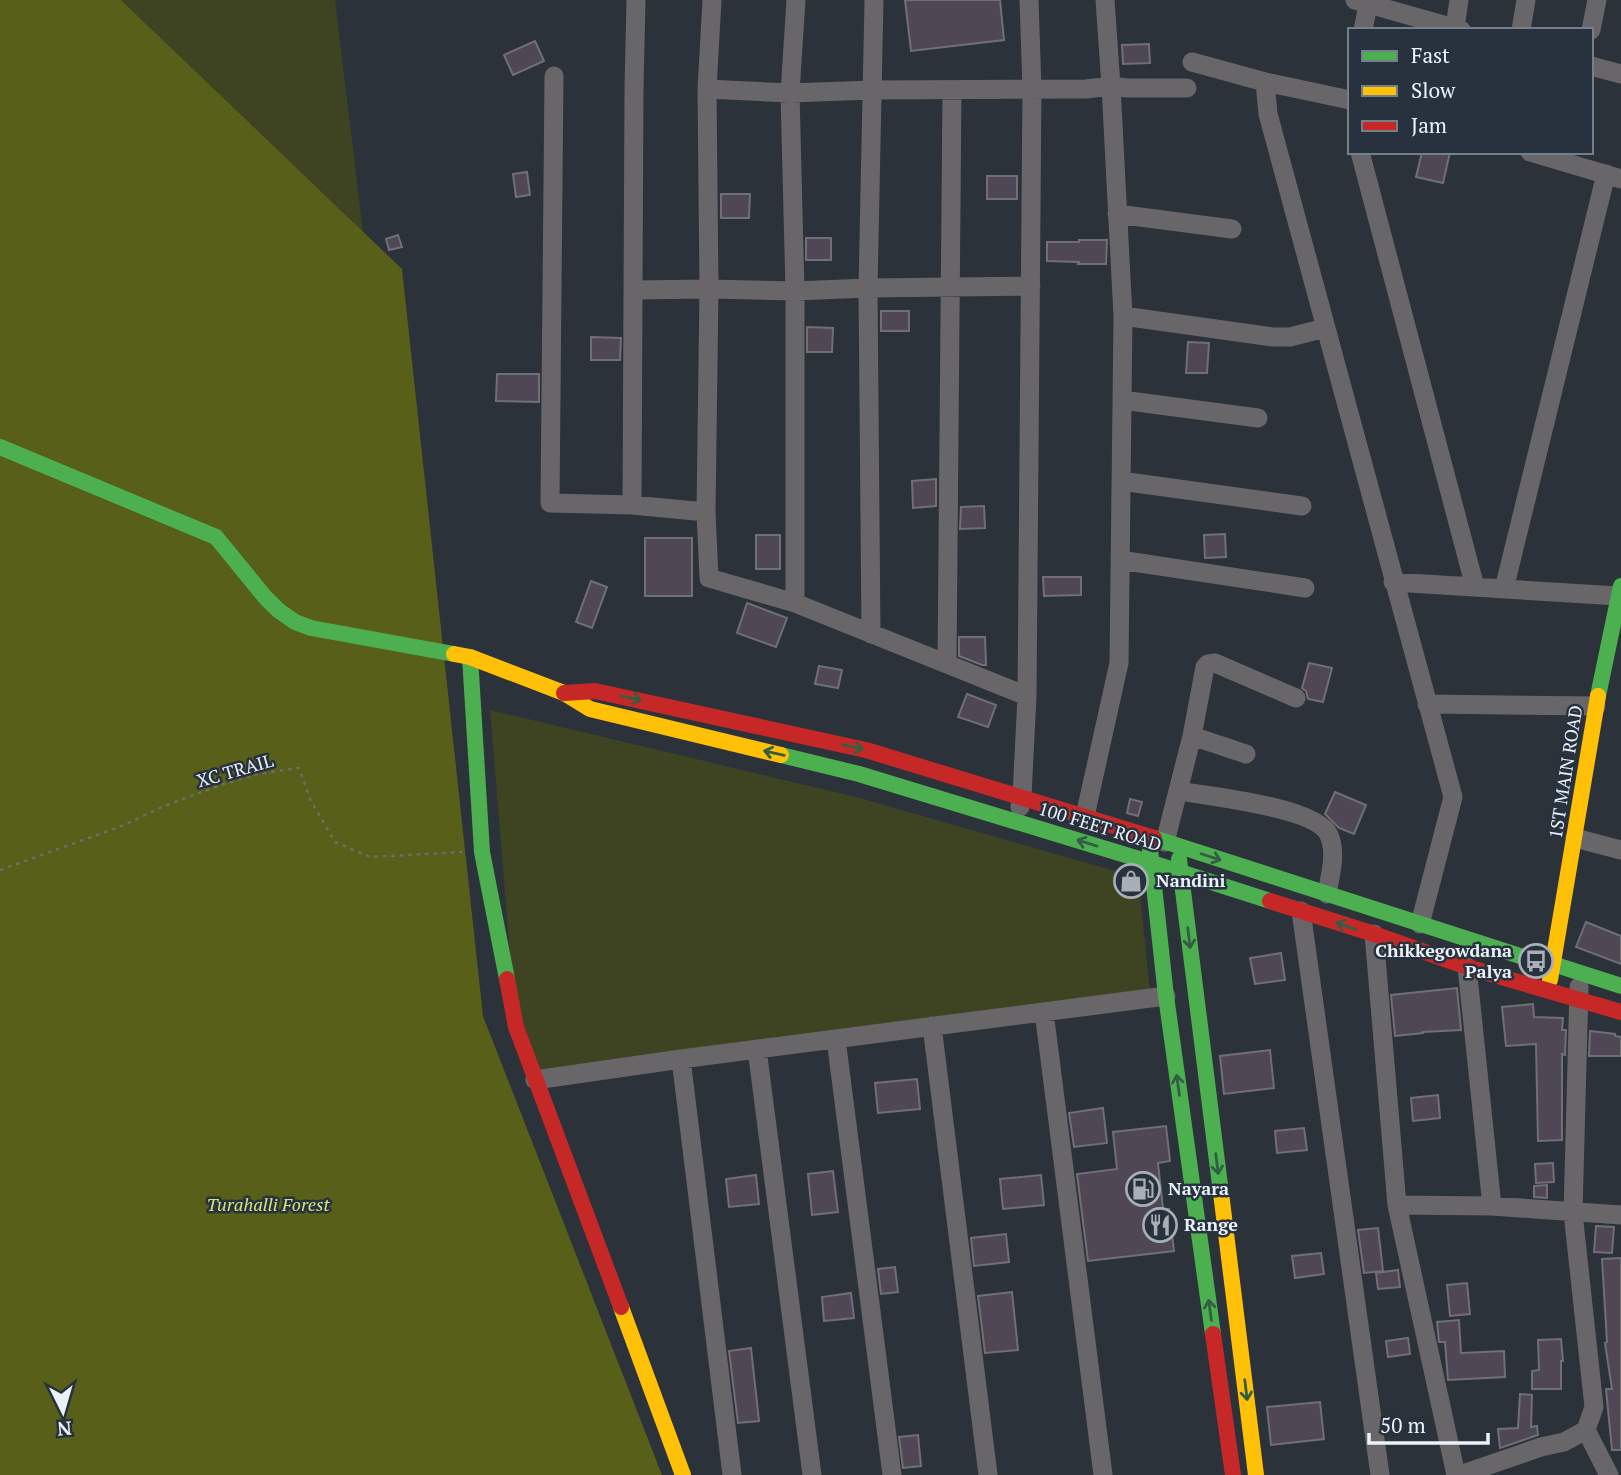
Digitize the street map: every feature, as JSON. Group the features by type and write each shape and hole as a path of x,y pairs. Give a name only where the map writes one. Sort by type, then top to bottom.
{"main road":[{"name":"100 FEET ROAD","path":"0,447 216,537 278,610 295,622 311,628 470,657 564,693 590,709 859,774 1181,872 1467,967 1621,1012"},
{"name":"1ST MAIN ROAD","path":"1548,990 1596,706 1620,591"},
{"path":"470,657 482,852 516,1027 683,1475"},
{"name":"100 FEET ROAD","path":"564,693 595,691 866,750 1022,796 1621,986"},
{"path":"1164,842 1152,863 1166,996 1233,1475"},
{"path":"1164,842 1181,872 1256,1475"},
{"path":"1195,1201 1222,1198"}],"street":[{"path":"632,505 636,0"},
{"path":"712,0 707,89 709,289 706,512 709,578 795,603 1027,696"},
{"path":"795,603 795,291 790,93 796,0"},
{"path":"871,634 868,288 874,0"},
{"path":"1017,821 1022,796 1027,696 1032,89 1029,0"},
{"path":"1085,816 1119,663 1123,316 1105,0"},
{"path":"1458,28 1459,0"},
{"path":"1521,28 1526,0"},
{"path":"1591,28 1597,0"},
{"path":"1363,28 1364,1 1455,28"},
{"path":"1192,62 1265,82 1348,99"},
{"path":"1593,67 1621,74"},
{"path":"554,76 550,503 632,505 706,512"},
{"path":"1265,82 1268,114 1453,797 1420,924"},
{"path":"707,89 790,93 1086,89 1111,86 1187,88"},
{"path":"947,664 951,90"},
{"path":"1361,154 1475,587"},
{"path":"1504,589 1614,176 1537,154"},
{"path":"1117,214 1232,229"},
{"path":"633,290 795,291 1031,286"},
{"path":"1123,316 1273,337 1290,337 1325,328"},
{"path":"1122,400 1258,418"},
{"path":"1121,481 1302,506"},
{"path":"1120,560 1305,588"},
{"path":"1393,582 1504,589 1620,591"},
{"path":"1164,842 1192,736 1205,667 1215,663 1296,698"},
{"path":"1427,704 1596,706"},
{"path":"1192,736 1246,754"},
{"path":"1179,791 1296,813 1324,827 1332,847 1333,861 1327,894"},
{"path":"1575,838 1621,850"},
{"path":"1301,911 1380,1475"},
{"path":"1374,934 1397,1205 1458,1475 1564,1442 1586,1430 1594,1407 1573,1213 1579,973"},
{"path":"1467,967 1492,1206"},
{"path":"535,1080 1166,996"},
{"path":"1044,1012 1103,1475"},
{"path":"932,1026 988,1475"},
{"path":"836,1039 892,1475"},
{"path":"757,1049 812,1475"},
{"path":"681,1059 732,1475"},
{"path":"1397,1205 1492,1206 1621,1215"},
{"path":"1586,1430 1609,1475"}],"path":[{"name":"XC TRAIL","path":"0,870 119,827 218,786 257,774 299,768 310,799 335,842 370,857 482,852"}],"green space":[{"name":"Turahalli Forest","path":"0,0 121,0 402,269 483,1016 662,1475 0,1475"},
{"path":"121,0 335,0 363,232"},
{"path":"490,710 856,797 1115,871 1117,890 1140,895 1150,991 537,1071 515,1014"}],"building":[{"path":"905,0 1000,0 1004,40 911,51"},
{"path":"535,41 544,61 513,75 504,55"},
{"path":"1149,44 1150,63 1123,64 1122,45"},
{"path":"1422,154 1450,154 1443,183 1416,177"},
{"path":"527,172 530,195 516,197 513,174"},
{"path":"987,176 1017,176 1017,199 987,199"},
{"path":"721,194 750,194 749,218 721,218"},
{"path":"398,235 402,247 389,250 386,239"},
{"path":"806,238 831,238 831,260 806,260"},
{"path":"1107,240 1106,264 1047,261 1047,242"},
{"path":"881,311 909,311 909,331 881,331"},
{"path":"807,327 833,328 832,352 807,352"},
{"path":"591,337 621,338 620,360 591,360"},
{"path":"1188,342 1209,343 1207,373 1186,373"},
{"path":"497,374 539,374 539,402 496,401"},
{"path":"936,479 936,506 913,508 912,481"},
{"path":"984,506 985,528 960,529 961,507"},
{"path":"1225,534 1226,557 1205,558 1204,535"},
{"path":"756,535 780,535 780,569 756,569"},
{"path":"645,538 692,538 692,596 645,596"},
{"path":"1043,577 1081,577 1081,595 1044,596"},
{"path":"591,581 607,587 592,628 576,622"},
{"path":"747,603 787,618 776,647 737,633"},
{"path":"959,637 985,637 986,665 959,656"},
{"path":"1309,663 1332,668 1323,702 1308,699 1302,688"},
{"path":"819,666 842,670 838,688 815,684"},
{"path":"967,694 996,705 988,727 958,717"},
{"path":"1335,792 1366,805 1354,834 1339,828 1325,814"},
{"path":"1130,799 1142,802 1138,816 1127,813"},
{"path":"1586,922 1621,936 1621,964 1576,947"},
{"path":"1281,953 1285,980 1255,984 1250,958"},
{"path":"1457,988 1461,1030 1395,1036 1391,995"},
{"path":"1533,1004 1534,1017 1563,1018 1562,1030 1566,1030 1565,1055 1562,1054 1562,1140 1538,1141 1536,1044 1506,1046 1502,1007"},
{"path":"1590,1031 1621,1037 1621,1056 1589,1056"},
{"path":"1270,1050 1274,1088 1224,1094 1220,1056"},
{"path":"917,1079 920,1109 878,1113 875,1083"},
{"path":"1438,1095 1440,1118 1413,1121 1411,1098"},
{"path":"1103,1108 1107,1143 1074,1147 1069,1113"},
{"path":"1166,1126 1170,1161 1158,1163 1163,1209 1169,1209 1174,1251 1088,1261 1077,1174 1117,1169 1113,1132"},
{"path":"1304,1128 1307,1150 1277,1153 1275,1131"},
{"path":"1553,1163 1554,1182 1536,1183 1535,1164"},
{"path":"833,1171 838,1212 812,1215 808,1174"},
{"path":"756,1175 759,1204 729,1207 726,1179"},
{"path":"1041,1175 1044,1205 1003,1209 1000,1179"},
{"path":"1547,1185 1547,1198 1534,1197 1534,1186"},
{"path":"1596,1226 1614,1227 1612,1253 1594,1252"},
{"path":"1378,1228 1383,1271 1364,1273 1358,1230"},
{"path":"1006,1234 1009,1262 974,1266 971,1238"},
{"path":"1321,1253 1324,1274 1295,1278 1292,1256"},
{"path":"1621,1258 1621,1450 1612,1450 1606,1389 1612,1389 1605,1343 1602,1259"},
{"path":"895,1267 898,1292 881,1294 878,1269"},
{"path":"1398,1270 1400,1287 1378,1289 1376,1273"},
{"path":"1467,1283 1470,1314 1450,1316 1447,1285"},
{"path":"1012,1292 1018,1350 985,1353 978,1296"},
{"path":"851,1293 854,1318 824,1321 822,1297"},
{"path":"1459,1320 1461,1353 1504,1351 1505,1377 1448,1380 1445,1342 1439,1342 1437,1322"},
{"path":"1408,1338 1410,1354 1388,1357 1386,1341"},
{"path":"1561,1339 1561,1389 1532,1389 1532,1371 1539,1370 1538,1340"},
{"path":"751,1348 759,1421 738,1423 729,1351"},
{"path":"1520,1394 1532,1395 1531,1427 1537,1426 1538,1435 1500,1448 1498,1429 1518,1428"},
{"path":"1320,1402 1324,1439 1271,1445 1267,1407"},
{"path":"918,1435 921,1466 903,1468 899,1437"}],"traffic: fast":[{"path":"0,447 216,537 265,597 295,622 311,628 454,654"},
{"path":"1598,696 1621,586"},
{"path":"470,657 482,852 507,979"},
{"path":"781,755 859,774 1270,901"},
{"path":"1154,838 1621,986"},
{"path":"1150,849 1166,996 1213,1334"},
{"path":"1179,859 1221,1193"}],"traffic: slow":[{"path":"454,654 470,657 564,693 590,709 781,755"},
{"path":"1550,980 1598,696"},
{"path":"1221,1193 1256,1475"},
{"path":"621,1307 683,1475"}],"traffic: jam":[{"path":"564,693 595,691 866,750 1154,838"},
{"path":"1270,901 1467,967 1621,1012"},
{"path":"507,979 516,1027 621,1307"},
{"path":"1213,1334 1233,1475"}],"place":[{"name":"Nandini","path":"1131,881"},
{"name":"Chikkegowdana Palya","path":"1536,961"},
{"name":"Nayara","path":"1143,1189"},
{"name":"Range","path":"1160,1225"}]}
